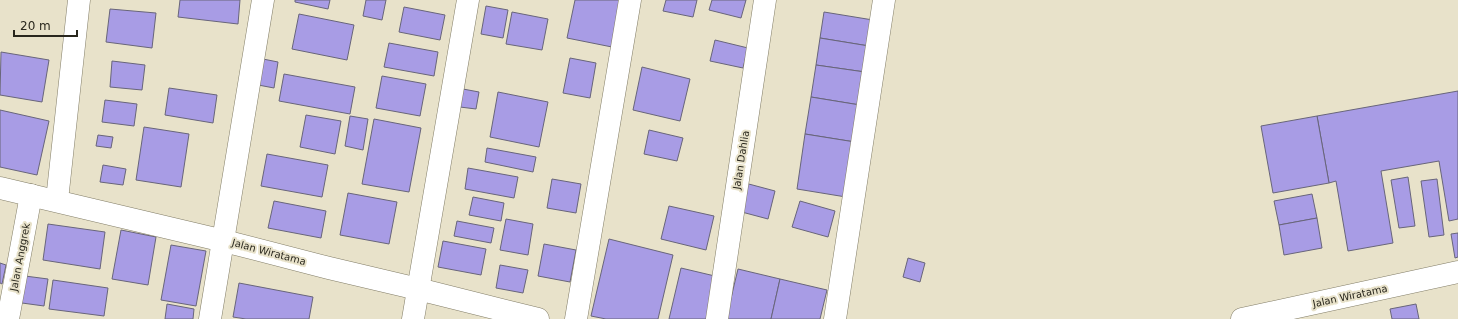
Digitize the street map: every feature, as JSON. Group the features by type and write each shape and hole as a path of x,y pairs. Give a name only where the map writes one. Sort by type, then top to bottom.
{"street":[{"path":"57,200 79,0"},
{"path":"210,319 264,0"},
{"path":"413,319 468,0"},
{"path":"576,319 630,0"},
{"name":"Jalan Dahlia","path":"717,319 765,0"},
{"path":"835,319 884,0"},
{"name":"Jalan Wiratama","path":"0,188 57,200 538,319"},
{"name":"Jalan Anggrek","path":"8,319 31,195"},
{"name":"Jalan Wiratama","path":"1242,319 1458,272"}],"building":[{"path":"180,0 240,0 238,24 178,17"},
{"path":"295,0 330,0 328,9 295,2"},
{"path":"366,0 386,0 382,20 363,16"},
{"path":"575,0 620,0 612,47 567,38"},
{"path":"666,0 697,0 693,17 663,11"},
{"path":"712,0 746,0 741,18 709,10"},
{"path":"486,6 508,10 503,38 481,34"},
{"path":"404,7 445,15 440,40 399,32"},
{"path":"110,9 156,13 152,48 106,42"},
{"path":"512,12 548,19 542,50 506,44"},
{"path":"824,12 873,20 869,46 820,38"},
{"path":"299,14 354,25 347,60 292,49"},
{"path":"820,38 869,46 865,72 816,65"},
{"path":"715,40 748,48 743,68 710,61"},
{"path":"389,43 438,52 434,76 384,67"},
{"path":"1,52 49,60 42,102 0,95"},
{"path":"258,58 278,62 274,88 253,84"},
{"path":"570,58 596,63 590,98 563,93"},
{"path":"112,61 145,65 142,90 110,87"},
{"path":"816,65 865,72 860,105 811,97"},
{"path":"642,67 690,79 680,121 633,110"},
{"path":"284,74 355,87 350,114 279,101"},
{"path":"382,76 426,84 420,116 376,108"},
{"path":"169,88 217,95 213,123 165,115"},
{"path":"463,89 479,92 476,109 460,107"},
{"path":"1458,91 1458,219 1449,221 1439,161 1381,171 1393,243 1348,251 1336,181 1329,183 1317,116"},
{"path":"498,92 548,102 539,147 490,137"},
{"path":"811,97 860,105 855,142 805,134"},
{"path":"105,100 137,104 134,126 102,122"},
{"path":"0,110 49,121 37,175 0,167"},
{"path":"306,115 341,121 335,154 300,147"},
{"path":"350,116 368,119 363,150 345,146"},
{"path":"1317,116 1329,183 1273,193 1261,126"},
{"path":"374,119 421,128 409,192 362,184"},
{"path":"144,127 189,134 181,187 136,180"},
{"path":"649,130 683,138 677,161 644,154"},
{"path":"805,134 855,142 846,197 797,189"},
{"path":"98,135 113,137 111,148 96,146"},
{"path":"487,148 536,157 533,172 485,162"},
{"path":"267,154 328,165 322,197 261,186"},
{"path":"103,165 126,169 123,185 100,182"},
{"path":"468,168 518,177 514,198 465,189"},
{"path":"1408,177 1415,226 1399,228 1391,180"},
{"path":"552,179 581,184 576,213 547,208"},
{"path":"1437,179 1444,235 1429,237 1421,181"},
{"path":"745,183 775,191 768,219 738,211"},
{"path":"348,193 397,202 389,244 340,235"},
{"path":"1312,194 1317,218 1279,225 1274,201"},
{"path":"473,197 504,203 501,221 469,215"},
{"path":"274,201 326,211 321,238 268,228"},
{"path":"800,201 835,211 828,237 792,227"},
{"path":"669,206 714,216 706,250 661,239"},
{"path":"1317,218 1322,248 1284,255 1279,225"},
{"path":"506,219 533,224 528,255 500,250"},
{"path":"457,221 494,228 491,243 454,236"},
{"path":"48,224 105,232 100,269 43,260"},
{"path":"121,230 156,237 148,285 112,279"},
{"path":"1458,233 1458,257 1455,258 1451,234"},
{"path":"609,239 673,255 658,319 606,319 591,316"},
{"path":"443,241 486,249 481,275 438,267"},
{"path":"544,244 576,250 570,282 538,276"},
{"path":"171,245 206,251 196,306 161,300"},
{"path":"908,258 925,263 920,282 903,277"},
{"path":"0,263 6,265 2,284 0,283"},
{"path":"500,265 528,270 523,293 496,288"},
{"path":"681,268 719,277 709,319 669,319"},
{"path":"738,269 780,279 771,319 726,319"},
{"path":"25,276 48,279 44,306 22,303"},
{"path":"780,279 827,290 820,319 771,319"},
{"path":"53,280 108,288 104,316 49,309"},
{"path":"239,283 313,297 309,319 246,319 233,317"},
{"path":"167,304 194,309 193,319 165,319"},
{"path":"1416,304 1419,319 1392,319 1390,309"}]}
